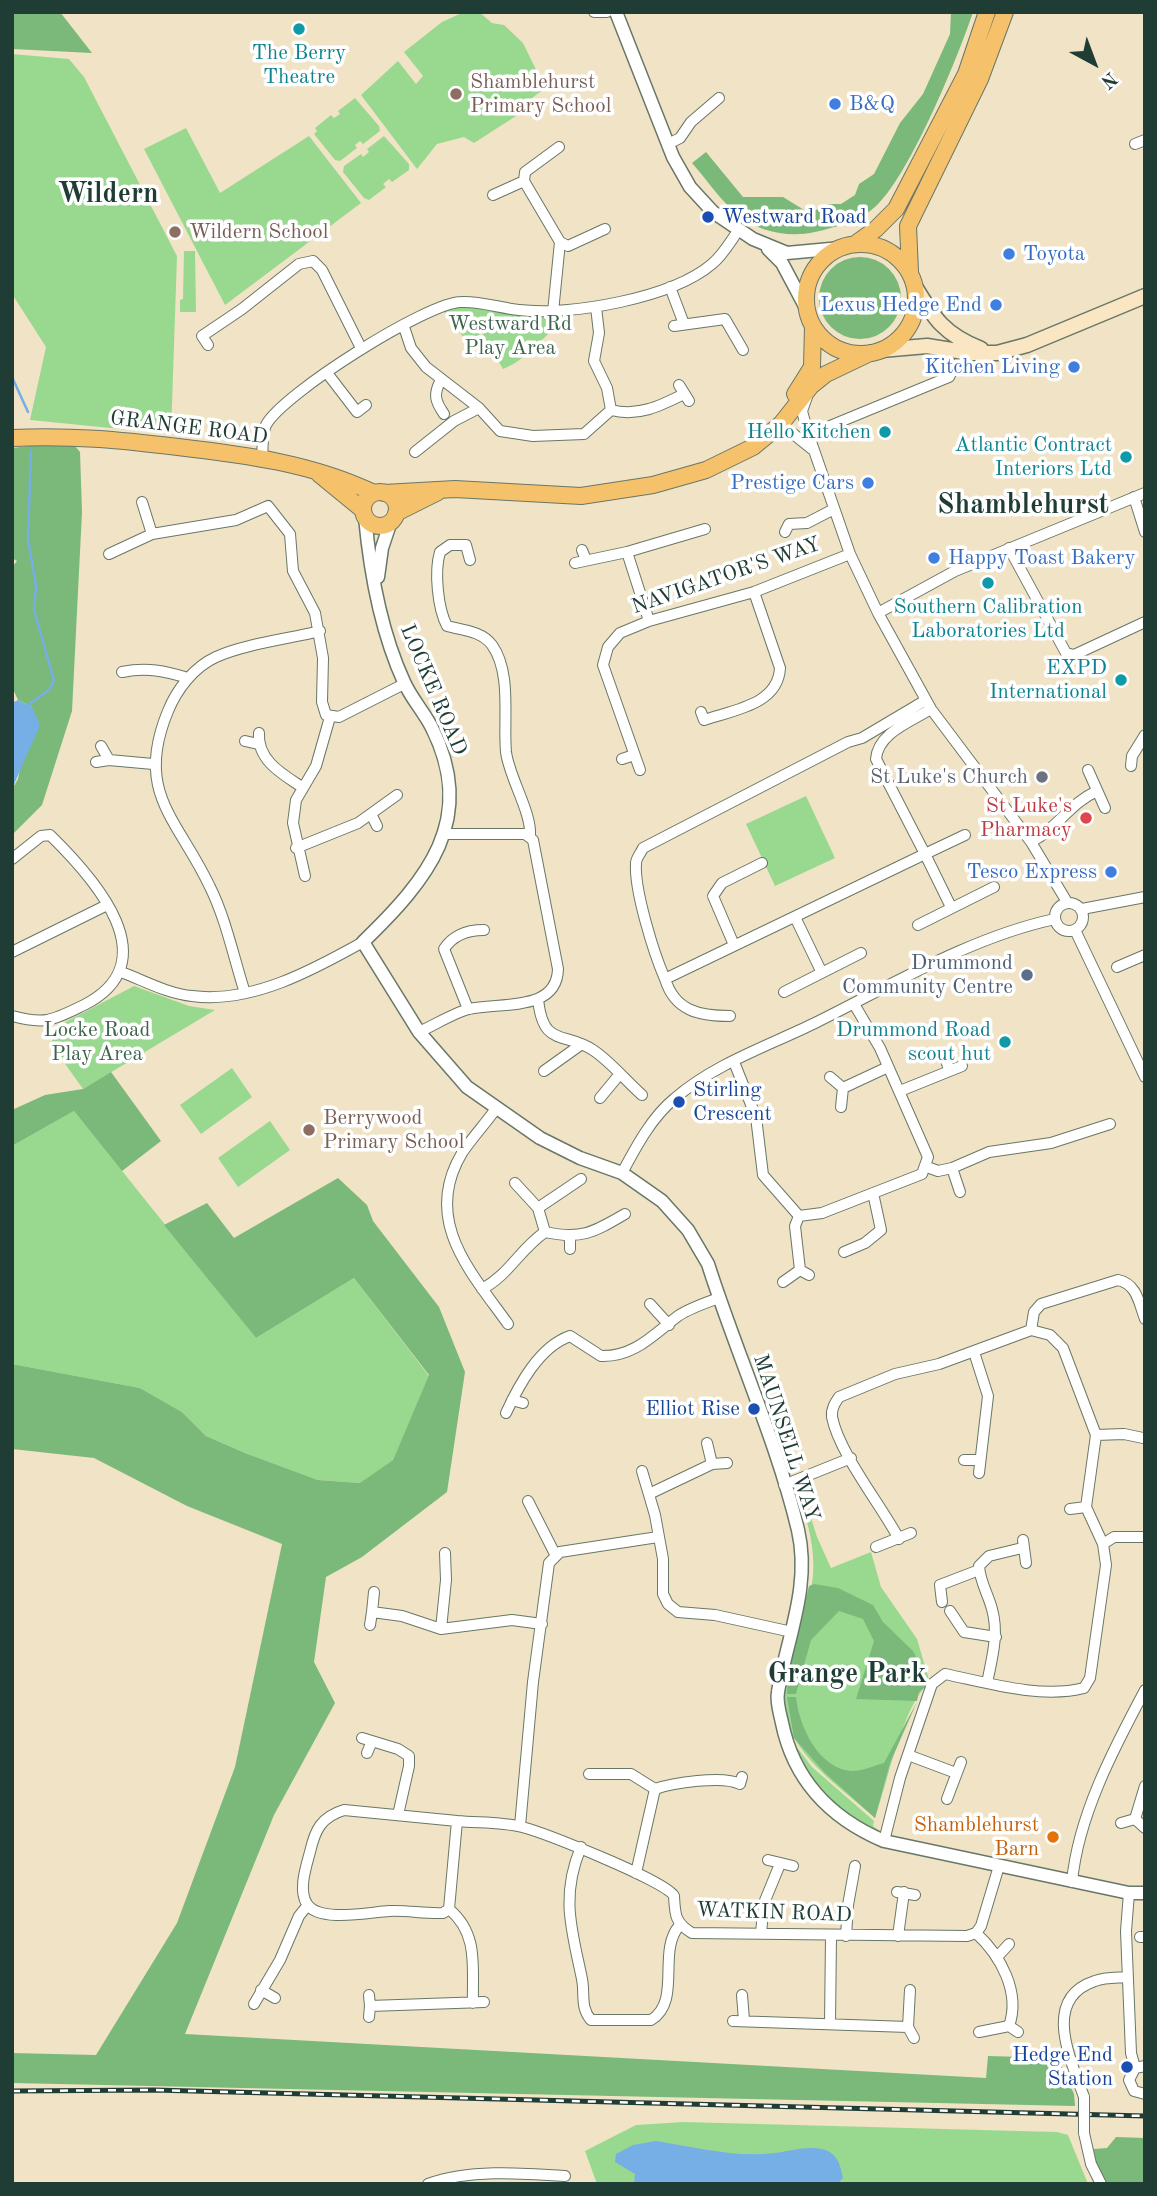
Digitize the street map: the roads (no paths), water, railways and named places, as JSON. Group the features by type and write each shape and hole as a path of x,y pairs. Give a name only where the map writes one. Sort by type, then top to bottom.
{"main road":[{"path":"987,12 966,75 896,209 876,229 817,266 808,287 810,318 823,339 837,348 853,353 945,348 970,353 992,353 1027,345 1145,296"},
{"path":"875,351 893,344 910,324 916,298 908,226 980,79 1004,12"},
{"path":"848,246 872,245 888,251 901,261 934,319 951,335 992,353"},
{"name":"GRANGE ROAD","path":"781,424 812,367 810,318"},
{"name":"GRANGE ROAD","path":"12,427 58,435 262,457 340,477 379,493 443,489 581,496 653,485 706,470 753,447 781,424 811,386 826,374 875,351"},
{"name":"GRANGE ROAD","path":"12,438 58,435"},
{"name":"GRANGE ROAD","path":"314,470 364,513"},
{"name":"GRANGE ROAD","path":"393,517 443,489"},
{"path":"379,493 396,503 393,517 377,525 364,513 366,499 379,493"}],"street":[{"path":"594,12 607,12"},
{"path":"616,12 668,144 690,187 713,212 738,231 765,246 787,253 848,246"},
{"path":"668,144 680,138 691,122 717,105"},
{"path":"559,147 526,172 524,181 560,242 568,246 605,229"},
{"path":"493,195 524,181"},
{"path":"262,457 266,426 281,408 361,348 436,309 460,301 553,312 596,307 670,287 711,266 738,231"},
{"path":"553,312 560,242"},
{"path":"765,246 782,263 810,318"},
{"path":"208,345 202,335 242,309 299,264 313,261 322,270 361,348"},
{"path":"670,287 679,325 725,319 743,350"},
{"path":"596,307 599,332 594,361 607,388 611,410"},
{"path":"404,327 411,348 441,380 479,408 500,431 533,436 584,434 611,410 635,413 657,408 684,393"},
{"path":"806,425 825,428 949,377 952,371 945,348"},
{"path":"327,373 357,412 366,405"},
{"path":"441,380 435,391 436,402 444,414"},
{"path":"811,386 802,411 850,554 878,613 928,705 1031,842 1066,902 1082,909 1145,897"},
{"path":"415,452 454,421 479,408"},
{"path":"781,424 815,452"},
{"path":"878,613 945,575 1145,493"},
{"path":"1134,497 1145,532"},
{"path":"142,502 152,534"},
{"path":"109,554 152,534 236,520 268,506 290,534 293,571 303,586 320,631 322,702 330,717 316,766 302,787 293,823 299,870"},
{"path":"786,525 807,523 834,509"},
{"name":"LOCKE ROAD","path":"121,972 190,996 245,993 300,974 363,942 408,898 430,867 444,834 450,793 444,760 432,728 404,684 384,623 364,513"},
{"name":"LOCKE ROAD","path":"377,588 382,548 393,517"},
{"path":"575,563 584,555 627,552 693,537 705,529"},
{"path":"419,1032 468,1009 538,999 550,994 558,983 547,906 507,755 505,692 499,658 490,643 479,634 447,626 442,616 438,555 450,545 469,541 470,560"},
{"path":"1009,548 1066,653 1074,655 1145,622"},
{"path":"627,552 649,621"},
{"name":"NAVIGATOR'S WAY","path":"640,770 603,665 608,647 621,633 649,621 754,592 850,554"},
{"path":"700,719 765,698 779,680 780,668 754,592"},
{"path":"245,993 211,888 175,830 160,796 153,764 160,730 173,700 201,665 218,656 320,631"},
{"path":"122,672 160,670 188,678"},
{"path":"330,717 339,717 404,684"},
{"path":"928,705 884,738 877,746 876,759 951,907"},
{"path":"730,1016 697,1014 681,1007 669,991 655,958 640,892 636,861 643,848 848,742 862,738 928,705"},
{"path":"1131,766 1132,756 1145,735"},
{"path":"245,741 258,738 267,760 302,787"},
{"path":"101,746 109,760"},
{"path":"622,759 634,755"},
{"path":"96,762 109,760 153,764"},
{"path":"1088,770 1105,808"},
{"path":"1031,842 1056,824 1079,799 1097,791"},
{"path":"296,848 358,823 397,795"},
{"path":"371,814 377,826"},
{"path":"444,834 530,836"},
{"path":"665,979 965,834"},
{"path":"12,859 41,836 50,835 107,905 124,943 121,972 109,988 49,1022 12,1016"},
{"path":"734,945 713,896 722,883 762,863"},
{"path":"918,925 994,887"},
{"path":"1066,902 1056,910 1055,919 1062,930 1075,930 1083,921 1082,909"},
{"path":"12,951 107,905"},
{"path":"796,917 821,971"},
{"path":"622,1173 647,1130 672,1100 714,1070 1018,927 1055,919"},
{"path":"468,1009 444,949 455,937 472,926 484,930"},
{"path":"1075,930 1145,1077"},
{"name":"MAUNSELL WAY","path":"363,942 419,1032 467,1087 495,1110 570,1153 622,1173 662,1201 688,1230 708,1264 798,1532 803,1570 777,1696 793,1761 808,1787 828,1808 850,1824 884,1841 1072,1882 1129,1893 1145,1893"},
{"path":"783,992 861,953"},
{"path":"1117,967 1145,955"},
{"path":"538,999 539,1014 545,1027 556,1038 593,1051 642,1095"},
{"path":"799,1216 822,1213 873,1194 922,1174 927,1167 928,1157 900,1091 854,1004"},
{"path":"544,1071 579,1046"},
{"path":"944,1053 949,1070"},
{"path":"734,1062 756,1117 763,1175 799,1216"},
{"path":"900,1091 962,1066"},
{"path":"843,1088 888,1067"},
{"path":"600,1098 620,1075"},
{"path":"830,1077 843,1088"},
{"path":"841,1107 843,1088"},
{"path":"495,1110 462,1154 449,1191 446,1213 458,1252 508,1324"},
{"path":"927,1167 938,1171 952,1168 989,1152 1051,1143 1110,1124"},
{"path":"952,1168 960,1192"},
{"path":"538,1208 581,1179"},
{"path":"515,1183 538,1208 545,1232 570,1243 625,1214"},
{"path":"844,1252 886,1231 873,1194"},
{"path":"783,1282 805,1273 795,1226 799,1216"},
{"path":"482,1289 497,1281 529,1244 545,1232"},
{"path":"1031,1330 1034,1312 1054,1299 1118,1280 1127,1282 1141,1295 1145,1319"},
{"path":"506,1413 518,1401 531,1369 559,1340 570,1336 601,1356 612,1356 648,1342 688,1311 719,1298"},
{"path":"650,1304 669,1325"},
{"path":"884,1841 908,1755 932,1684 945,1674 1031,1689 1073,1691 1084,1688 1090,1678 1106,1565 1103,1544 1086,1507 1096,1435 1063,1348 1050,1335 1031,1330 974,1352 895,1374 839,1397 834,1404 832,1416 851,1458 899,1539"},
{"path":"974,1352 988,1396 979,1474"},
{"path":"1096,1435 1124,1431 1143,1438"},
{"path":"707,1443 712,1464"},
{"path":"784,1485 851,1458"},
{"path":"964,1460 979,1460"},
{"path":"649,1493 712,1464 727,1463"},
{"path":"642,1471 663,1559 663,1594 668,1604 678,1612 715,1615 792,1632"},
{"path":"528,1501 556,1556"},
{"path":"1070,1509 1086,1507"},
{"path":"876,1547 911,1533"},
{"path":"520,1826 533,1682 549,1563 560,1552 658,1537"},
{"path":"1103,1544 1114,1538 1145,1537"},
{"path":"942,1602 940,1585 979,1570 989,1556 1022,1544 1026,1563"},
{"path":"441,1629 446,1580 444,1553"},
{"path":"979,1570 992,1608 996,1637 987,1683"},
{"path":"370,1625 374,1592"},
{"path":"950,1611 964,1632 996,1637"},
{"path":"372,1612 402,1616 441,1629 512,1620 542,1623"},
{"path":"1072,1882 1076,1854 1092,1806 1110,1759 1145,1690"},
{"path":"367,1753 367,1740 398,1749 408,1756 409,1766 398,1815"},
{"path":"908,1755 956,1773"},
{"path":"947,1799 961,1762"},
{"path":"589,1774 603,1779 631,1774 655,1789"},
{"path":"655,1789 669,1784 680,1786 722,1779 740,1785"},
{"path":"1135,1819 1145,1786"},
{"path":"636,1873 655,1789"},
{"name":"WATKIN ROAD","path":"307,1906 302,1890 318,1826 329,1814 344,1810 520,1826 581,1847 671,1890 680,1926 692,1933 831,1936 967,1936 976,1933"},
{"path":"1121,1823 1135,1819"},
{"path":"1135,1819 1145,1828"},
{"path":"449,1909 457,1821"},
{"path":"581,1847 570,1880 570,1932 583,1982 583,2011 591,2020 651,2020 660,2015 666,2006 668,1968 675,1931 680,1926"},
{"path":"768,1860 793,1866"},
{"path":"761,1933 764,1903 780,1864"},
{"path":"846,1936 855,1866"},
{"path":"979,2032 1014,2029 1012,1994 998,1956 976,1933 981,1926 999,1866"},
{"path":"898,1936 906,1893"},
{"path":"1129,1893 1131,2053 1140,2068 1130,2075 1129,2083 1134,2091 1145,2094"},
{"path":"254,2004 280,1960 299,1916 307,1906 316,1912 344,1916 391,1911 443,1913 449,1909"},
{"path":"369,2006 478,2003 471,1939 467,1926 449,1909"},
{"path":"830,2024 831,1936"},
{"path":"998,1956 1009,1944"},
{"path":"1101,2184 1091,2164 1084,2133 1084,2097 1065,2043 1062,2023 1072,1998 1083,1987 1095,1980 1128,1977"},
{"path":"261,1990 275,1998"},
{"path":"910,1990 908,2027 914,2038"},
{"path":"742,1995 738,2020 908,2027"},
{"path":"428,2184 443,2179 565,2176"}],"water":[{"path":"18,700 32,707 40,725 12,789 12,703"},
{"path":"656,2141 745,2154 822,2149 832,2153 843,2178 837,2184 634,2184 635,2174 615,2162 616,2154 633,2145"}],"waterway":[{"path":"12,377 28,412"},
{"path":"28,705 49,690 54,681 34,610 36,586 28,539 31,451"}],"railway":[{"path":"12,2091 154,2090 1145,2116"}],"place":[{"name":"The Berry Theatre","path":"299,29"},
{"name":"Shamblehurst Primary School","path":"456,94"},
{"name":"B&Q","path":"835,104"},
{"name":"Westward Road","path":"708,217"},
{"name":"Wildern School","path":"175,232"},
{"name":"Toyota","path":"1009,254"},
{"name":"Lexus Hedge End","path":"996,305"},
{"name":"Kitchen Living","path":"1074,367"},
{"name":"Hello Kitchen","path":"885,432"},
{"name":"Atlantic Contract Interiors Ltd","path":"1126,457"},
{"name":"Prestige Cars","path":"868,483"},
{"name":"Happy Toast Bakery","path":"934,558"},
{"name":"Southern Calibration Laboratories Ltd","path":"988,583"},
{"name":"EXPD International","path":"1121,680"},
{"name":"St Luke's Church","path":"1042,777"},
{"name":"St Luke's Pharmacy","path":"1086,818"},
{"name":"Tesco Express","path":"1111,872"},
{"name":"Drummond Community Centre","path":"1027,975"},
{"name":"Drummond Road scout hut","path":"1005,1042"},
{"name":"Stirling Crescent","path":"679,1102"},
{"name":"Berrywood Primary School","path":"309,1130"},
{"name":"Elliot Rise","path":"754,1409"},
{"name":"Shamblehurst Barn","path":"1053,1837"},
{"name":"Hedge End Station","path":"1127,2067"}],"district":[{"name":"Wildern","path":"108,195"},
{"name":"Shamblehurst","path":"1023,506"},
{"name":"Grange Park","path":"847,1675"}],"park label":[{"name":"Westward Rd Play Area","path":"510,336"},
{"name":"Locke Road Play Area","path":"97,1042"}]}
